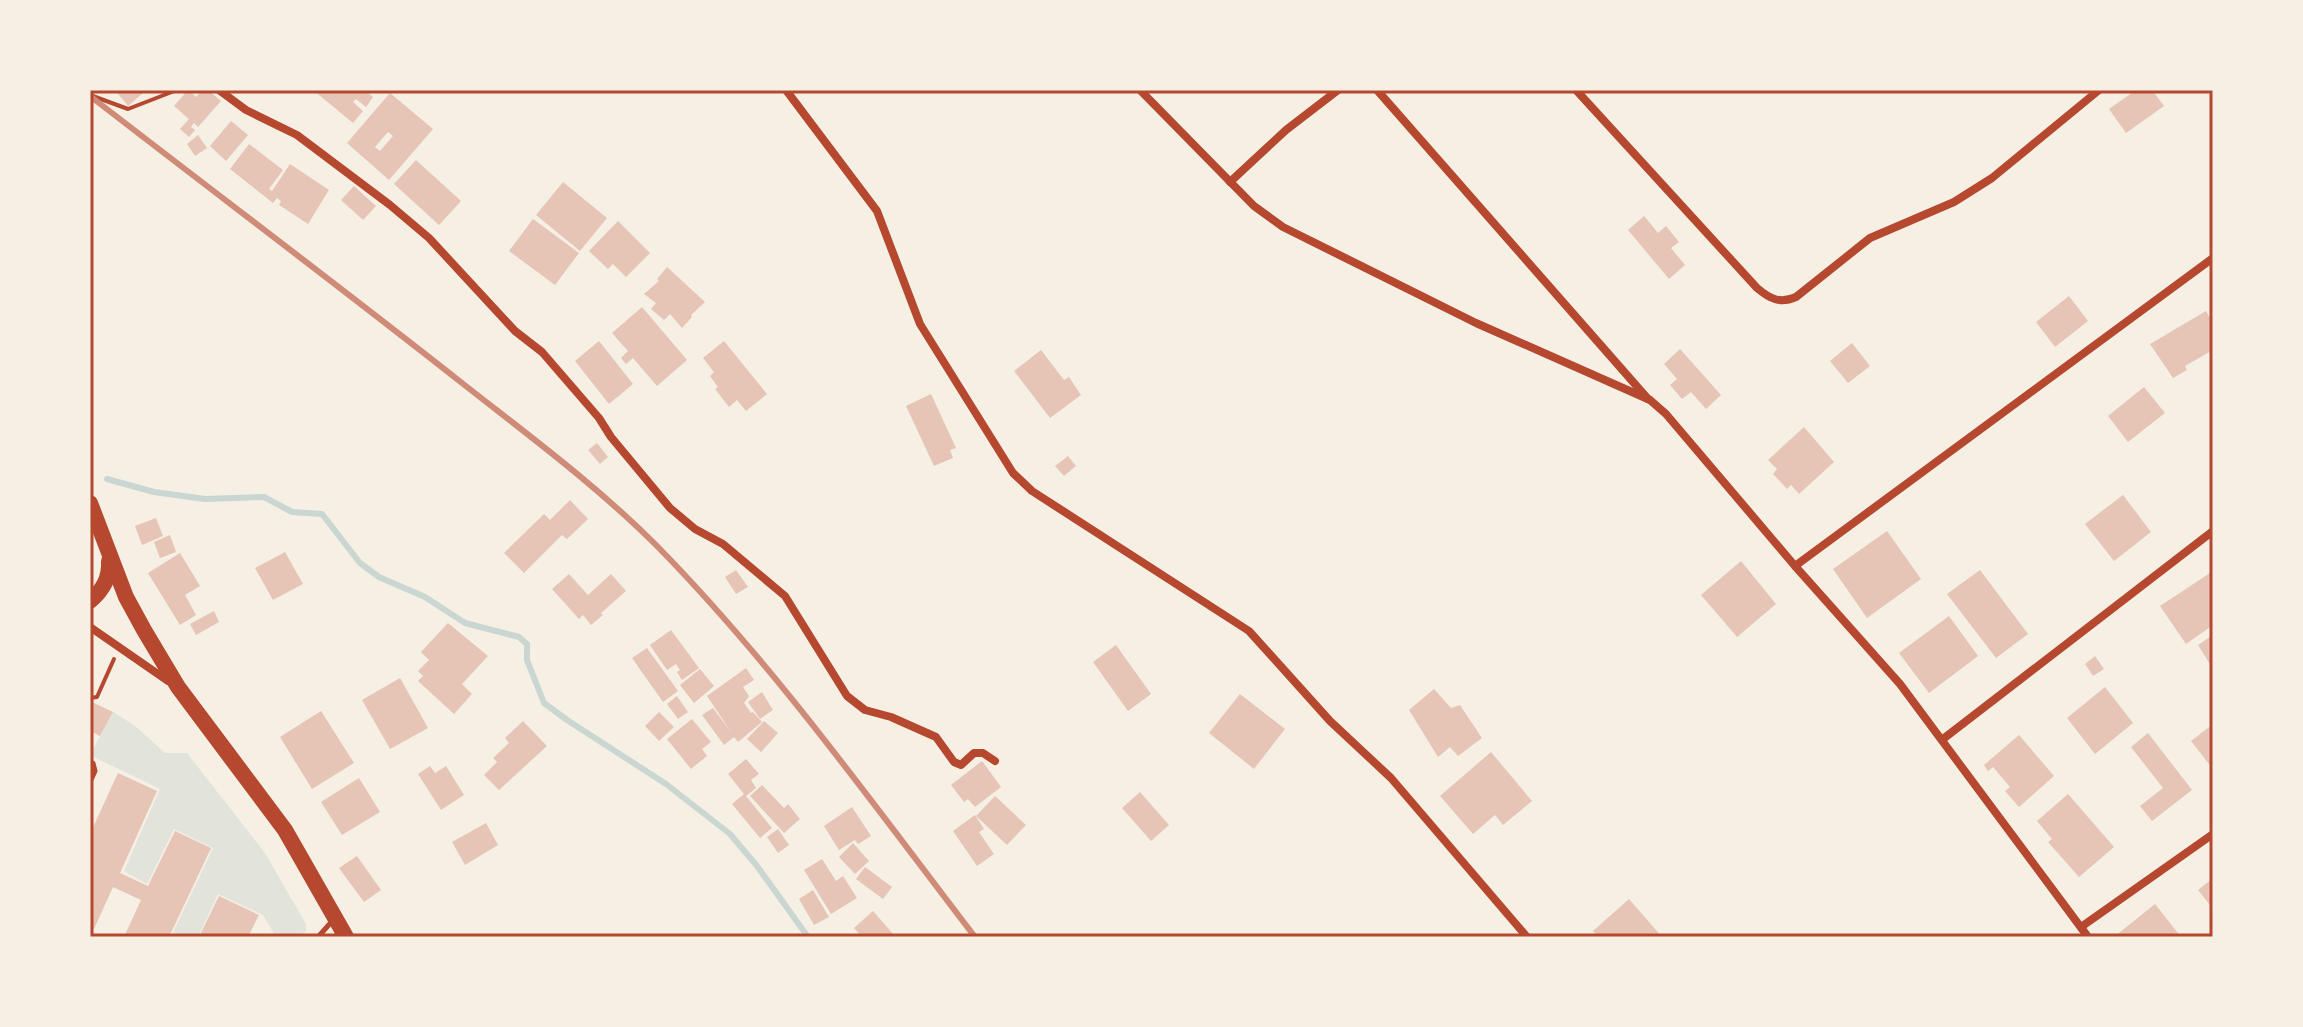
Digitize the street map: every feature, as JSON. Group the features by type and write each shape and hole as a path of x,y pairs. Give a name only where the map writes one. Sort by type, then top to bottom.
{"main road":[{"path":"90,503 126,597 178,687 285,830 346,937"},
{"path":"90,601 108,578 109,558"}],"street":[{"path":"219,90 246,110 297,135 429,238 515,331 542,352 670,508 695,529 723,544 785,596 847,696 865,710 891,717 936,737 954,762 961,765 974,753 983,753 995,761"},
{"path":"786,90 877,211 920,324 1013,473 1032,491 1249,631 1330,721 1391,778 1527,937"},
{"path":"1140,90 1267,217 1307,240 1476,323 1650,400"},
{"path":"1230,182 1286,130 1338,90"},
{"path":"1377,90 1650,400 1677,426 1795,566 1882,662 1943,739 2088,937"},
{"path":"1576,90 1757,288 1767,297 1786,302 1870,238 1954,202 1992,178 2099,90"},
{"path":"1795,566 2213,258"},
{"path":"1943,739 2213,531"},
{"path":"90,627 178,687"},
{"path":"2081,927 2213,834"}],"lane":[{"path":"90,762 95,771 90,782"},
{"path":"318,937 335,918"}],"path":[{"path":"90,95 128,109 177,90"},
{"path":"90,698 97,697 120,645"}],"shaded area":[{"path":"113,712 134,725 165,753 187,753 265,853 306,924 306,931 297,937 276,937 263,915 218,894 198,937 171,937 213,848 174,829 147,884 124,871 160,789 90,755"}],"building":[{"path":"115,90 140,90 143,93 128,106"},
{"path":"188,90 196,97 202,90 208,90 221,101 198,127 194,123 191,127 195,130 189,137 180,129 189,119 174,106"},
{"path":"313,90 365,90 373,97 366,107 356,99 353,102 363,111 353,123"},
{"path":"2136,90 2152,90 2164,106 2126,133 2109,109"},
{"path":"390,93 433,129 389,180 347,143","holes":["388,132 393,136 380,151 375,147"]},
{"path":"231,121 248,135 226,161 210,146"},
{"path":"198,135 207,148 195,156 187,144"},
{"path":"249,144 283,170 269,189 272,191 290,164 329,190 308,224 279,205 281,201 277,198 273,203 230,169"},
{"path":"416,160 461,201 439,225 394,184"},
{"path":"563,182 607,218 580,251 536,215"},
{"path":"354,186 376,206 363,220 341,200"},
{"path":"1644,216 1658,233 1666,226 1679,242 1671,248 1685,265 1669,279 1628,230"},
{"path":"533,219 579,253 555,285 509,251"},
{"path":"618,221 650,253 626,277 613,264 608,269 589,251"},
{"path":"667,267 705,302 682,328 670,314 664,320 651,309 656,303 644,294 659,281 657,279"},
{"path":"2069,296 2088,321 2055,347 2036,322"},
{"path":"642,307 687,360 657,386 633,358 626,364 621,358 628,351 612,333"},
{"path":"2206,311 2213,323 2213,350 2185,366 2187,370 2173,378 2150,344"},
{"path":"599,341 633,384 609,404 575,361"},
{"path":"724,341 767,394 746,411 737,400 729,407 715,389 718,387 710,376 714,372 703,358"},
{"path":"1852,343 1870,366 1848,383 1830,361"},
{"path":"1680,349 1721,395 1706,409 1691,392 1682,399 1670,385 1677,379 1664,364"},
{"path":"1041,350 1064,380 1069,377 1081,395 1050,418 1014,371"},
{"path":"2144,387 2165,413 2128,442 2108,416"},
{"path":"931,394 956,448 950,450 953,458 934,466 906,406"},
{"path":"1804,427 1834,462 1799,494 1791,485 1787,489 1773,474 1777,469 1768,460"},
{"path":"597,443 608,457 600,464 588,450"},
{"path":"1068,456 1076,466 1064,476 1055,466"},
{"path":"2123,495 2151,532 2114,561 2085,524"},
{"path":"570,500 588,519 567,539 562,535 524,573 504,553 544,514 550,520"},
{"path":"156,518 163,536 142,545 135,526"},
{"path":"1887,531 1921,579 1867,618 1833,569"},
{"path":"170,535 176,552 160,558 154,542"},
{"path":"285,552 303,584 273,600 255,568"},
{"path":"180,553 200,586 185,595 196,615 180,625 148,573"},
{"path":"1741,561 1776,604 1737,637 1701,595"},
{"path":"736,570 748,587 736,594 725,577"},
{"path":"1980,570 2028,634 1996,658 1947,594"},
{"path":"2213,571 2213,625 2186,644 2160,606"},
{"path":"569,574 588,595 611,574 626,591 591,625 583,615 579,619 552,589"},
{"path":"214,611 219,622 196,635 190,624"},
{"path":"1949,616 1978,656 1929,693 1899,653"},
{"path":"448,623 488,656 462,684 472,694 454,714 418,681 423,676 418,671 429,660 421,652"},
{"path":"671,630 699,668 682,680 676,664 667,670 650,645"},
{"path":"2213,635 2213,669 2198,645"},
{"path":"1116,645 1151,694 1128,711 1093,662"},
{"path":"647,648 678,691 663,702 632,658"},
{"path":"2095,656 2104,669 2093,676 2085,664"},
{"path":"746,668 754,680 743,687 749,696 744,703 762,722 738,742 734,737 724,745 702,715 713,708 731,732 707,696"},
{"path":"700,669 714,686 694,703 680,685"},
{"path":"400,678 428,728 390,749 362,700"},
{"path":"2105,687 2133,723 2095,754 2067,718"},
{"path":"1434,689 1451,708 1460,705 1482,738 1458,756 1450,747 1438,757 1409,710"},
{"path":"762,692 773,710 760,719 748,702"},
{"path":"1240,694 1285,729 1254,769 1209,733"},
{"path":"677,696 688,712 678,719 667,704"},
{"path":"90,701 113,712 100,736 90,731"},
{"path":"321,711 354,763 312,789 280,737"},
{"path":"659,712 674,727 659,741 645,726"},
{"path":"692,719 711,742 702,749 707,756 691,769 667,739"},
{"path":"523,721 547,746 499,790 484,775 497,762 493,758 509,743 505,738"},
{"path":"764,721 778,733 761,752 747,739"},
{"path":"2213,724 2213,769 2191,741"},
{"path":"2148,733 2192,790 2152,821 2140,806 2163,788 2131,747"},
{"path":"2019,735 2054,776 2019,807 2005,791 2010,787 1993,767 1988,771 1984,765"},
{"path":"1491,752 1532,801 1503,825 1495,815 1473,834 1440,796"},
{"path":"746,759 759,774 751,780 756,788 746,796 772,828 760,838 732,804 744,794 728,774"},
{"path":"982,761 1001,787 975,807 968,799 964,802 951,785"},
{"path":"430,766 435,773 446,766 464,795 441,810 418,774"},
{"path":"118,773 157,791 120,873 148,886 175,831 211,848 169,937 124,937 141,900 113,887 94,929 90,927 90,834"},
{"path":"359,778 380,812 342,835 321,802"},
{"path":"762,785 784,808 788,804 800,819 784,833 750,796"},
{"path":"1140,792 1169,825 1151,841 1122,808"},
{"path":"2068,794 2114,847 2079,877 2048,842 2052,839 2037,821"},
{"path":"995,796 1026,825 1007,845 976,816"},
{"path":"852,807 871,836 858,844 855,840 839,850 824,826"},
{"path":"975,815 984,829 979,832 994,854 977,866 953,831"},
{"path":"486,823 498,845 465,865 452,842"},
{"path":"778,829 789,845 778,853 767,837"},
{"path":"853,843 869,861 855,874 839,857"},
{"path":"357,856 381,890 364,902 339,868"},
{"path":"822,859 836,881 843,876 857,898 831,914 804,870"},
{"path":"865,867 892,887 883,899 856,879"},
{"path":"2213,878 2213,909 2198,890"},
{"path":"813,890 829,917 814,925 799,899"},
{"path":"219,896 259,915 248,937 199,937"},
{"path":"1629,899 1662,937 1598,937 1593,931"},
{"path":"2155,904 2181,937 2114,937"},
{"path":"873,911 894,935 892,937 862,937 854,928"}],"waterway":[{"path":"107,479 154,492 205,499 264,497 292,512 322,514 360,563 379,577 425,597 465,623 519,637 527,644 527,660 544,703 666,784 730,834 808,937"}],"railway":[{"path":"90,96 537,441 633,523 699,591 782,687 975,937"}]}
